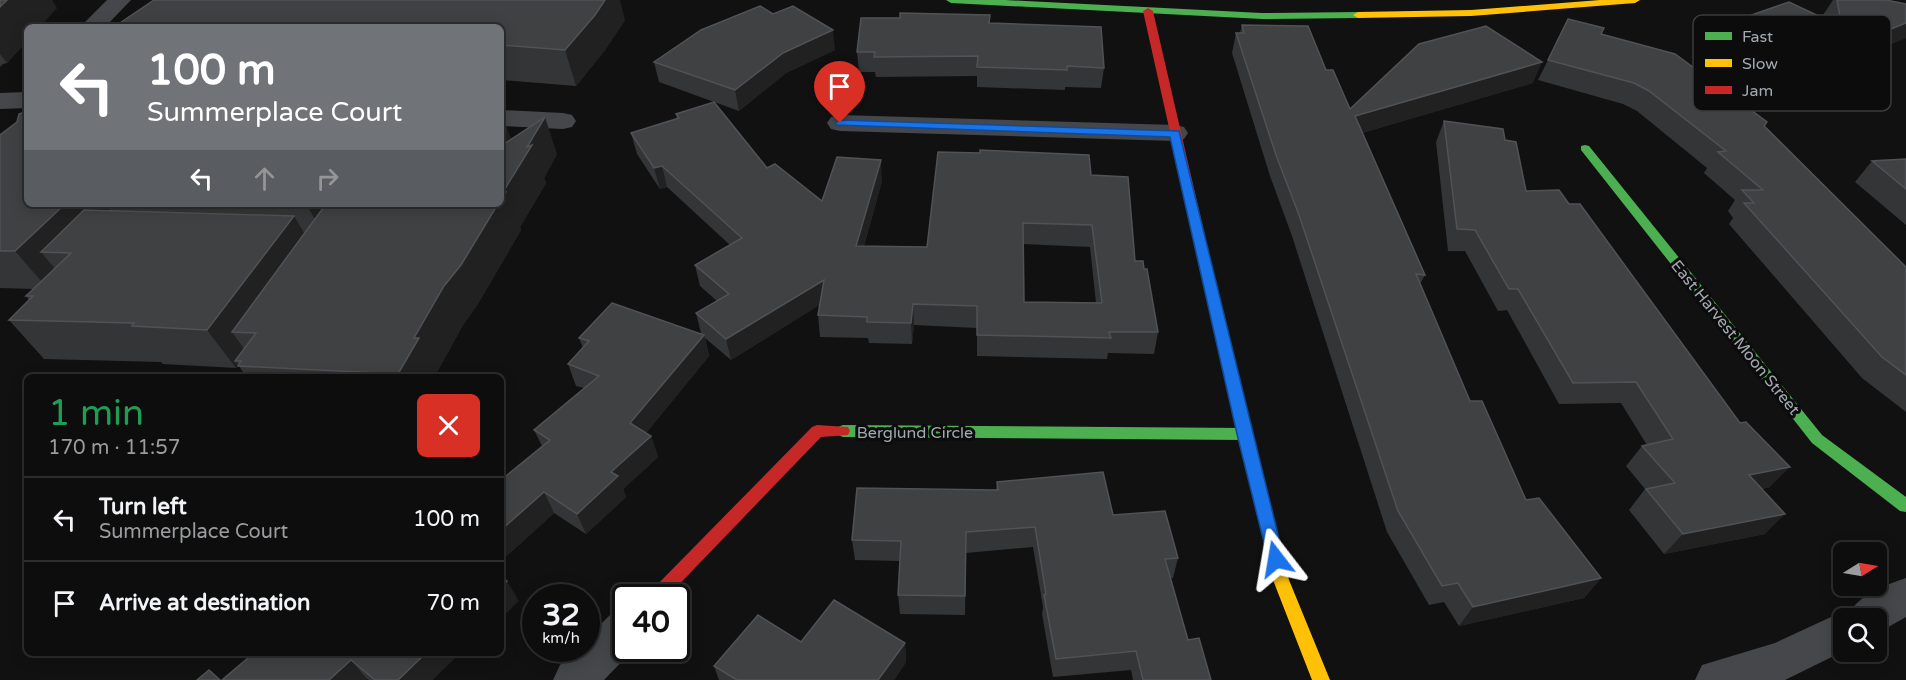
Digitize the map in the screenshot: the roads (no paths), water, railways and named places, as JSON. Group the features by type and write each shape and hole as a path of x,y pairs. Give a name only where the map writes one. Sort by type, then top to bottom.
{"street":[{"path":"95,24 120,0"},
{"path":"951,0 1262,16 1471,13 1635,0"},
{"path":"1149,11 1244,434 1281,580 1321,680"},
{"path":"504,118 563,121"},
{"path":"840,123 1175,134"},
{"name":"East Harvest Moon Street","path":"1585,148 1817,439 1906,506"},
{"name":"Berglund Circle","path":"669,584 817,431 1244,434"},
{"path":"1717,680 1782,661 1833,636"},
{"path":"575,680 612,642"}]}
